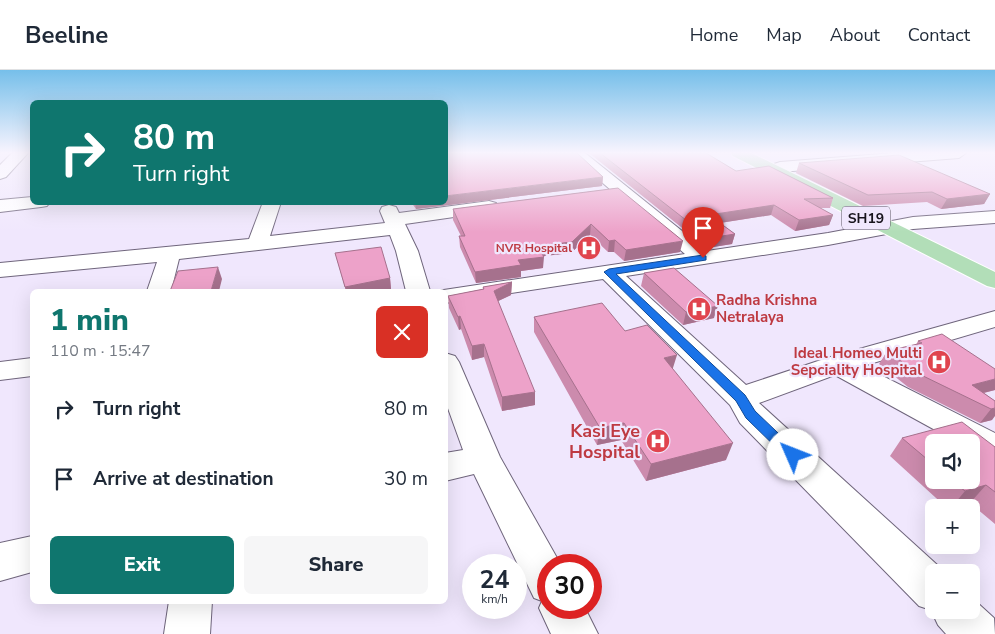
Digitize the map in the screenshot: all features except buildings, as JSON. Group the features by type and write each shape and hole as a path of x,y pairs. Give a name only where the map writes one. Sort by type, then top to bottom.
{"main road":[{"name":"SH19","path":"793,179 893,226 995,270"},
{"name":"SH19","path":"804,179 995,281"}],"street":[{"path":"608,179 703,258"},
{"path":"594,194 622,190"},
{"path":"0,206 30,203"},
{"path":"257,244 271,205"},
{"path":"0,270 257,244 392,217 508,205"},
{"path":"392,217 407,251 417,289"},
{"path":"448,296 828,239 893,226 995,217"},
{"path":"160,289 170,254"},
{"path":"609,272 741,398 751,415 925,582"},
{"path":"741,398 837,364 995,319"},
{"path":"837,364 995,448"},
{"path":"0,371 30,367"},
{"path":"448,369 484,458 537,561"},
{"path":"448,466 484,458"},
{"path":"0,562 30,554"},
{"path":"187,634 191,604"},
{"path":"567,619 575,634"},
{"path":"962,619 978,634"}],"place":[{"name":"NVR Hospital","path":"589,248"},
{"name":"Radha Krishna Netralaya","path":"699,309"},
{"name":"Ideal Homeo Multi Sepciality Hospital","path":"939,362"},
{"name":"Kasi Eye Hospital","path":"658,441"}],"route":[{"path":"703,258 609,272 741,398 751,415 793,455"}]}
